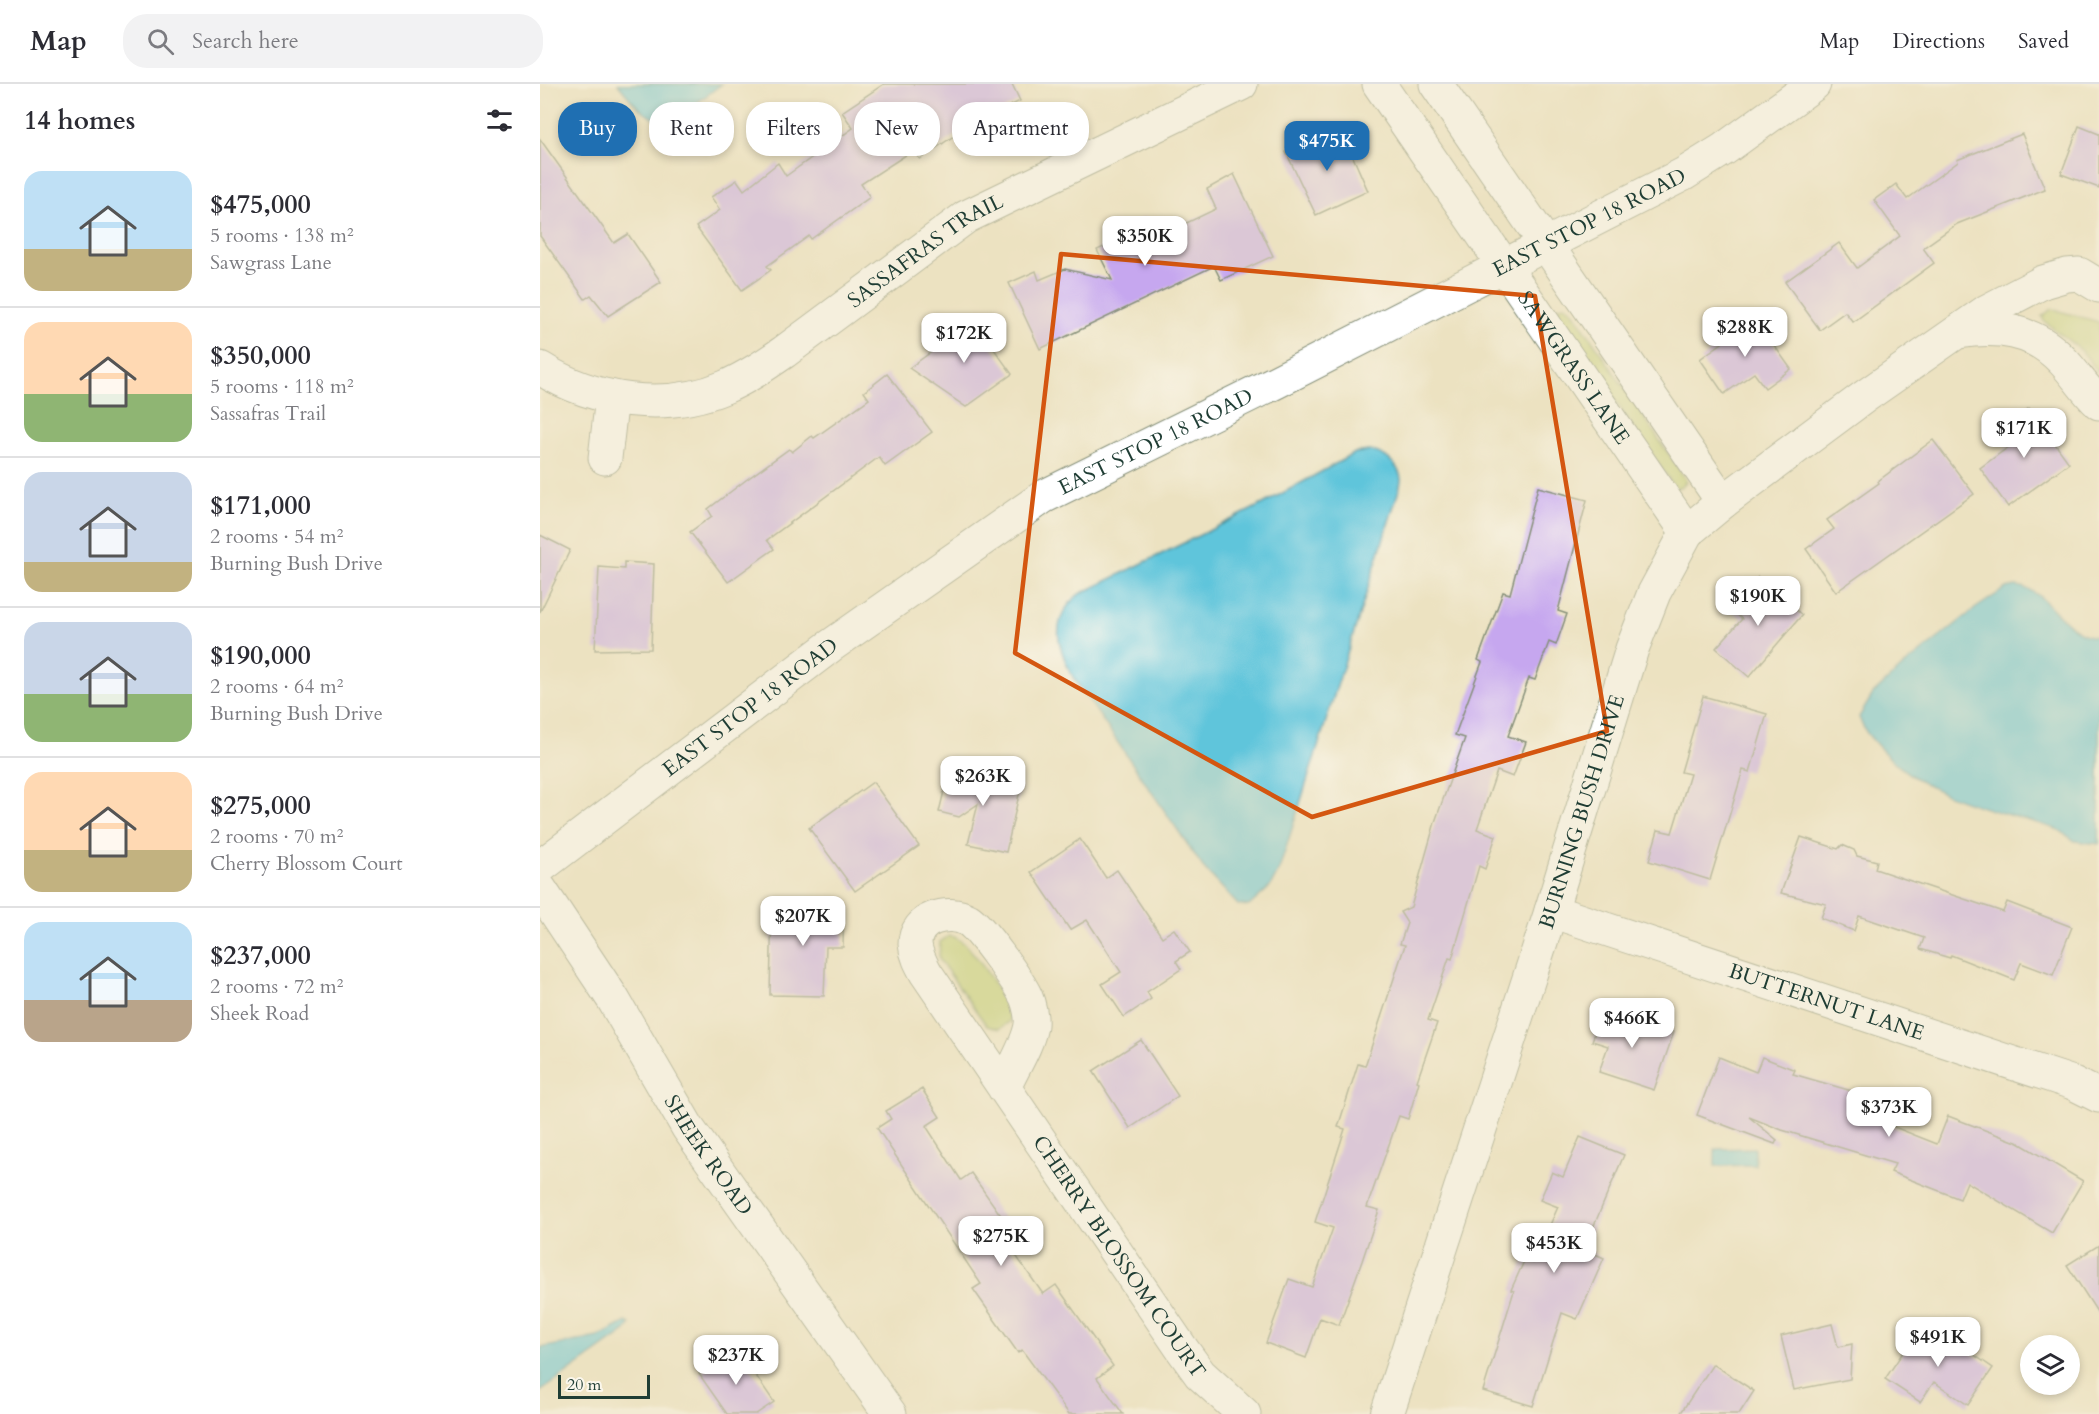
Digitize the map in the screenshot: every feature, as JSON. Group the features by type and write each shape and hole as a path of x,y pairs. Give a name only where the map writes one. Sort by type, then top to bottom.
{"street":[{"name":"SASSAFRAS TRAIL","path":"540,368 560,381 587,392 612,397 671,400 698,396 724,387 755,372 966,217 1241,84"},
{"name":"SAWGRASS LANE","path":"1380,84 1687,532"},
{"path":"1436,84 1723,502"},
{"name":"EAST STOP 18 ROAD","path":"540,867 829,647 1043,497 1684,174 1724,149 1814,84"},
{"name":"BURNING BUSH DRIVE","path":"1386,1414 1551,911 1632,649 1654,593 1687,532 1723,502 1956,332 1997,306 2043,282 2079,274 2099,286"},
{"name":"BURNING BUSH DRIVE","path":"1956,332 1983,328 2012,330 2039,342 2061,358 2099,403"},
{"path":"605,458 612,397"},
{"name":"SHEEK ROAD","path":"540,889 613,999 687,1128 890,1414"},
{"name":"BUTTERNUT LANE","path":"1551,911 2073,1083 2099,1096"},
{"name":"CHERRY BLOSSOM COURT","path":"1004,1088 1031,1025 1026,998 983,935 968,920 952,915 937,916 922,925 915,941 917,958 1004,1088 1194,1365 1244,1414"}],"highlighted area":[{"path":"1061,254 1535,296 1607,731 1312,817 1015,653"}],"green space":[{"path":"1565,305 1572,310 1684,477 1686,481 1682,487 1675,488 1556,314 1560,306"},
{"path":"2052,309 2099,322 2099,373 2082,351 2044,321 2042,316"},
{"path":"949,936 957,938 973,953 1007,1005 1010,1014 1009,1022 999,1029 987,1026 939,959 940,942"}],"water":[{"path":"618,84 722,84 698,102 649,102 649,115 637,106 637,102 633,102"},
{"path":"1369,451 1385,456 1394,464 1401,479 1399,489 1279,870 1270,887 1249,906 1238,905 1203,867 1073,677 1060,644 1059,624 1063,614 1078,595 1263,504 1355,453"},
{"path":"2016,586 2028,589 2038,596 2075,629 2086,635 2099,637 2099,844 2075,841 2059,830 1986,808 1940,791 1897,765 1870,737 1859,717 1873,694 1901,668 1976,608 2006,588"},
{"path":"1755,1148 1755,1165 1715,1166 1715,1149"},
{"path":"626,1322 630,1324 626,1331 540,1392 540,1348 598,1337"}],"building":[{"path":"884,84 1012,84 1020,101 952,102 952,137 940,145 940,102 857,102"},
{"path":"854,104 854,156 904,156 861,184 870,197 811,239 809,236 767,266 771,270 742,290 696,227 720,210 711,197 737,180 744,190 778,163 786,176 814,156 842,156 842,136 853,128 842,112"},
{"path":"2079,126 2099,134 2099,188 2061,174"},
{"path":"1342,132 1368,191 1316,215 1286,152 1313,136 1316,145"},
{"path":"2022,134 2045,189 1957,224 1923,248 1934,263 1853,322 1845,312 1820,330 1785,282 1839,243 1857,268 1900,236 1874,200 1896,184 1907,199 1958,162 1957,160"},
{"path":"540,139 614,243 628,234 661,282 608,316 591,295 585,299 540,236"},
{"path":"1234,174 1273,256 1221,280 1214,266 1040,349 1009,283 1036,271 1039,280 1065,269 1112,280 1097,250 1122,239 1117,231 1145,217 1155,238 1216,209 1207,189"},
{"path":"967,315 971,323 974,321 1012,374 966,407 909,368 948,340 944,334"},
{"path":"1754,317 1791,369 1765,388 1754,373 1724,394 1700,359 1722,343 1720,340"},
{"path":"887,374 932,432 885,466 879,457 767,540 774,549 728,582 690,532 712,516 708,509 746,480 789,449 792,452 812,436 814,438 869,399 864,392"},
{"path":"2029,408 2069,463 2008,507 1980,468 2014,443 2002,427"},
{"path":"1933,440 1974,494 1836,592 1806,549 1834,529 1827,520"},
{"path":"1538,487 1587,500 1558,611 1567,614 1556,645 1549,642 1535,680 1529,678 1508,736 1526,742 1513,777 1497,771 1477,829 1496,836 1485,869 1479,866 1452,959 1449,958 1428,1020 1437,1023 1417,1081 1419,1082 1408,1119 1399,1116 1367,1207 1379,1210 1362,1261 1339,1325 1320,1318 1306,1358 1266,1343 1289,1279 1312,1287 1333,1228 1315,1222 1345,1129 1338,1127 1358,1064 1365,1066 1405,945 1400,944 1407,923 1400,912 1411,907 1435,822 1465,738 1455,735 1482,662 1478,660 1503,592 1510,594"},
{"path":"540,535 570,550 540,612"},
{"path":"624,562 654,564 651,649 595,650 599,567 624,569"},
{"path":"1758,577 1802,615 1749,677 1716,648 1742,619 1730,609"},
{"path":"1703,696 1767,714 1750,772 1743,770 1710,880 1649,861 1658,830 1672,833 1690,774 1681,772"},
{"path":"949,770 1021,786 1006,852 968,844 978,804 959,817 939,812"},
{"path":"873,782 919,846 855,891 809,828"},
{"path":"1801,837 1838,849 1842,845 1854,850 1857,856 1877,861 1875,869 2003,912 2007,902 2072,927 2053,975 2021,963 2014,980 1951,955 1950,958 1920,949 1924,938 1859,916 1854,931 1821,918 1826,904 1781,893"},
{"path":"1080,839 1106,878 1117,870 1162,937 1174,929 1190,952 1176,961 1181,969 1147,992 1151,999 1124,1017 1102,984 1121,972 1087,920 1070,930 1031,872"},
{"path":"772,903 844,905 843,947 826,947 824,996 770,995"},
{"path":"1603,1009 1674,1032 1654,1090 1599,1072 1608,1046 1592,1041"},
{"path":"1141,1040 1178,1096 1130,1128 1093,1071"},
{"path":"1719,1057 1756,1072 1762,1057 1795,1070 1793,1074 1890,1102 1884,1123 1937,1144 1948,1116 2019,1143 2083,1181 2052,1233 1967,1182 1960,1199 1891,1172 1895,1164 1782,1130 1749,1117 1777,1140 1775,1144 1697,1115"},
{"path":"922,1089 940,1117 926,1126 961,1180 971,1173 1014,1234 1005,1240 1043,1294 1056,1285 1113,1366 1097,1378 1123,1414 1069,1414 1022,1350 1018,1353 973,1289 981,1284 877,1128 891,1119 886,1111"},
{"path":"1580,1137 1624,1155 1584,1249 1604,1258 1577,1319 1562,1313 1533,1406 1483,1391 1514,1291 1511,1290 1525,1259 1533,1263 1558,1207 1540,1200 1552,1172 1563,1177"},
{"path":"2099,1245 2099,1315 2067,1265"},
{"path":"1832,1324 1838,1347 1852,1344 1850,1379 1794,1390 1781,1336"},
{"path":"1920,1327 1932,1334 1936,1329 1993,1368 1968,1405 1934,1382 1920,1402 1885,1379"},
{"path":"737,1348 774,1402 756,1414 727,1414 699,1374"},
{"path":"1713,1364 1754,1391 1739,1414 1680,1414"}]}
